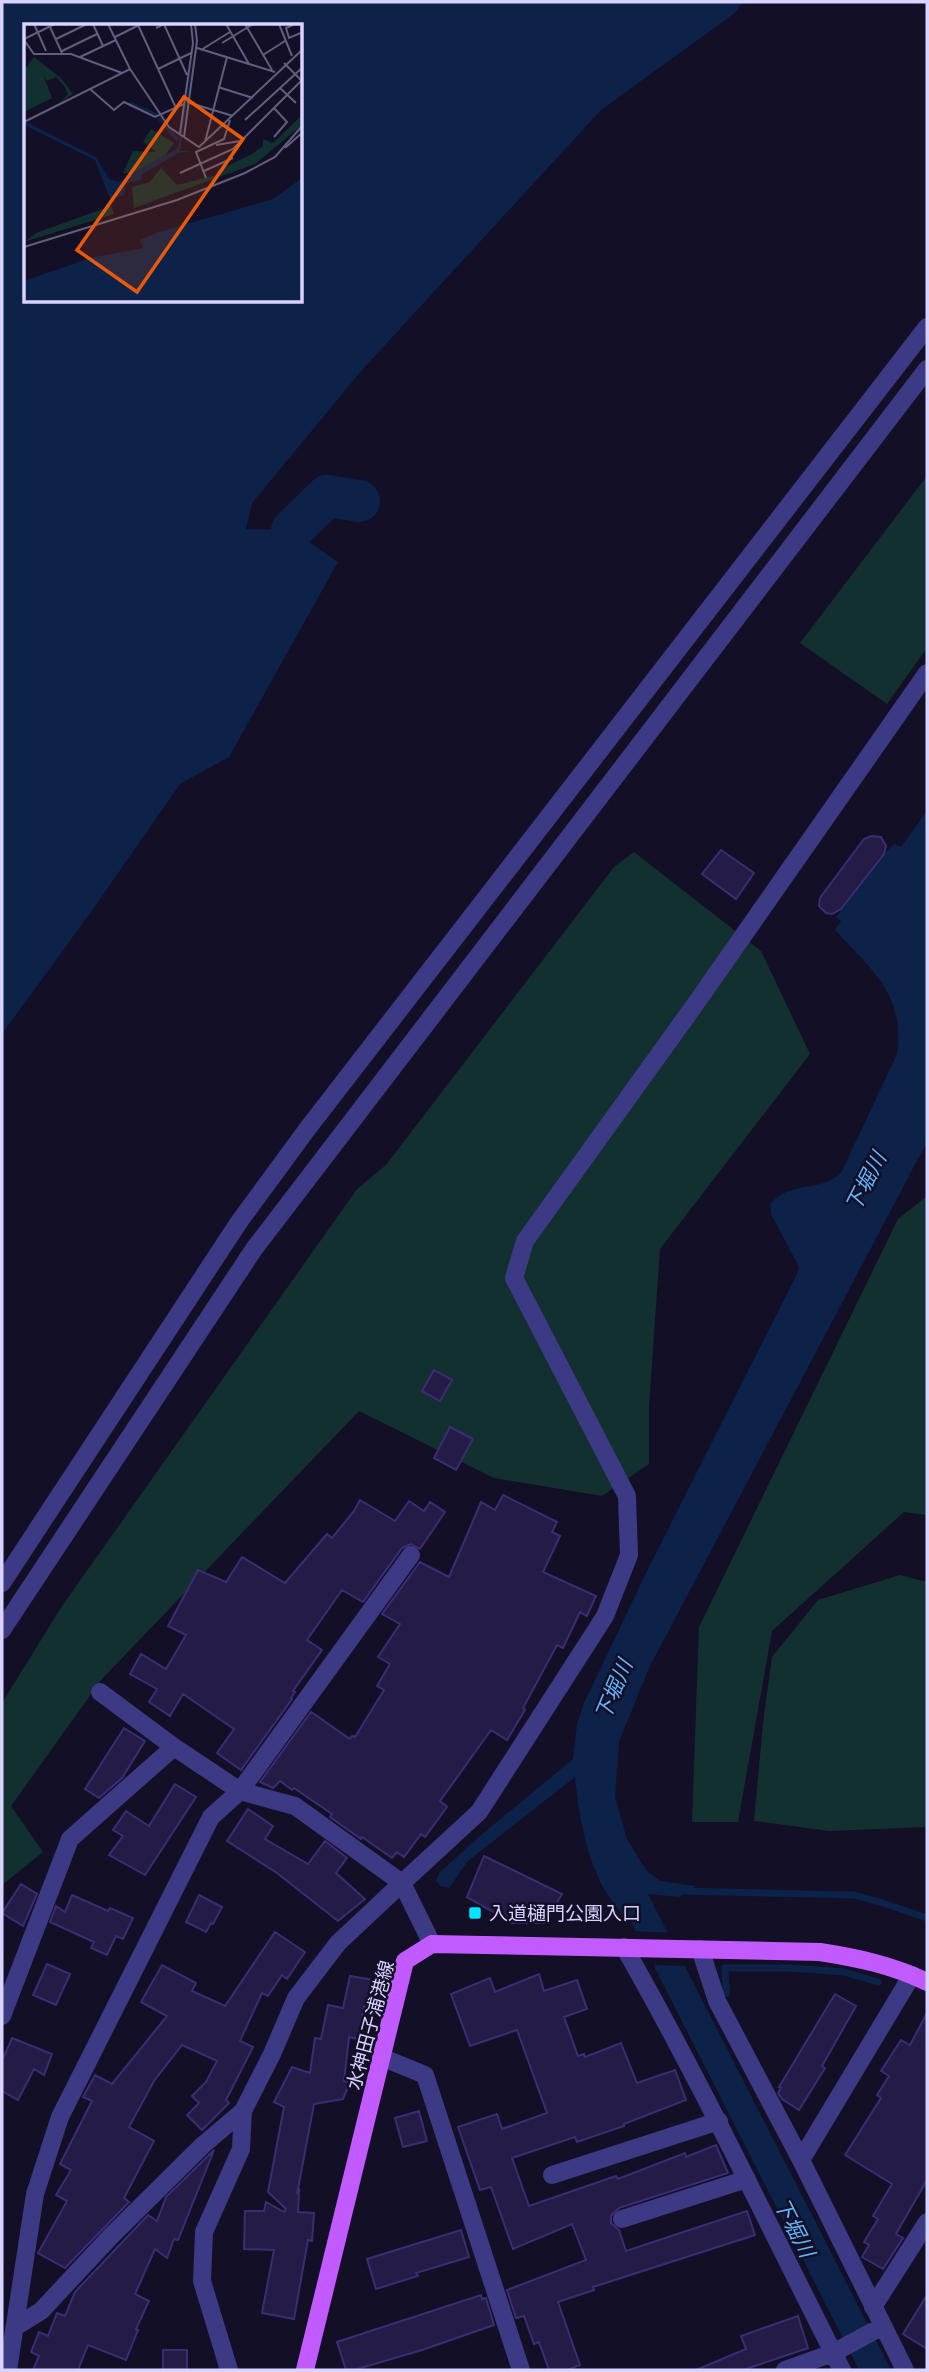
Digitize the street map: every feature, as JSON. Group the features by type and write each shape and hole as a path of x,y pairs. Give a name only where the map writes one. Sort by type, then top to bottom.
{"main road":[{"path":"432,1944 820,1952 861,1958 920,1979"},
{"name":"水神田子浦港線","path":"305,2370 405,1961 432,1944"}],"street":[{"path":"2,1583 239,1222 300,1138 927,327"},
{"path":"2,1630 254,1249 927,369"},
{"path":"15,2327 41,2311 203,2145 243,2111 296,1998 338,1943 479,1812 605,1616 629,1555 626,1496 514,1278 525,1241 694,1006 927,673"},
{"path":"8,2370 35,2194 60,2117 211,1817 240,1791 411,1555"},
{"path":"100,1692 174,1747 240,1791 295,1806 402,1883 432,1944"},
{"path":"2,2016 70,1839 174,1747"},
{"path":"630,1947 842,2370"},
{"path":"692,1949 905,2370"},
{"path":"801,2160 920,1979"},
{"path":"381,2057 425,2075 521,2370"},
{"path":"229,2370 202,2281 204,2232 241,2149 243,2111"},
{"path":"552,2175 719,2121"},
{"path":"622,2219 747,2179"},
{"path":"873,2306 927,2222"},
{"path":"785,2370 834,2353 883,2326"}],"green space":[{"path":"927,476 927,648 887,704 800,643"},
{"path":"634,852 761,951 810,1054 660,1249 649,1407 649,1464 602,1496 494,1478 359,1411 102,1679 11,1806 43,1852 2,1885 2,1703 62,1606 357,1189 386,1165 614,867"},
{"path":"927,1196 927,1515 904,1512 772,1631 738,1822 692,1822 699,1627 898,1219"},
{"path":"900,1575 927,1582 927,1827 829,1831 754,1821 772,1657 818,1600"}],"water":[{"path":"2,2 743,2 735,13 601,110 363,369 252,503 246,529 292,530 338,562 229,757 180,784 2,1034"},
{"name":"下堀川","path":"927,811 927,1142 649,1668 619,1742 615,1797 627,1839 646,1870 660,1881 696,1886 680,1897 648,1894 891,2370 859,2370 632,1923 606,1893 597,1875 584,1836 575,1777 468,1861 449,1888 436,1881 439,1873 481,1835 573,1759 577,1724 584,1703 646,1573 796,1276 799,1267 771,1214 770,1204 787,1192 824,1183 841,1173 897,1054 898,1033 891,999 873,971 835,930 841,921 836,917 884,854 894,844 901,847"}],"pier":[{"path":"632,1931 672,1933 689,1966 649,1965"}],"building":[{"path":"871,836 881,837 886,846 884,854 841,909 832,914 826,913 819,906 820,898 864,839"},
{"path":"721,850 754,873 736,899 702,874"},
{"path":"434,1370 452,1380 440,1401 422,1391"},
{"path":"450,1427 473,1439 456,1470 434,1458"},
{"path":"503,1495 557,1522 552,1532 560,1536 543,1572 596,1596 587,1616 580,1612 563,1648 557,1645 507,1740 491,1730 440,1801 447,1807 425,1837 421,1834 404,1857 397,1852 392,1858 330,1817 332,1814 294,1788 292,1790 280,1781 273,1788 260,1782 311,1712 350,1739 355,1737 384,1690 377,1686 390,1664 378,1657 400,1624 382,1614 420,1562 449,1577 481,1502 495,1510"},
{"path":"360,1500 395,1521 409,1501 424,1511 430,1502 445,1512 420,1549 411,1544 402,1548 363,1602 342,1590 307,1640 322,1650 293,1691 295,1692 292,1699 241,1770 217,1753 234,1729 183,1694 170,1716 149,1702 157,1689 130,1674 141,1654 166,1669 186,1635 168,1626 198,1570 226,1582 242,1557 285,1583 327,1534 332,1538"},
{"path":"124,1728 145,1741 122,1778 99,1798 85,1789"},
{"path":"175,1784 196,1797 145,1875 109,1855 123,1836 113,1830 126,1811 149,1826"},
{"path":"248,1809 273,1826 265,1839 308,1864 325,1841 347,1858 336,1873 365,1899 338,1921 277,1873 227,1841"},
{"path":"484,1856 562,1894 545,1923 512,1923 467,1897"},
{"path":"21,1884 37,1894 23,1926 2,1913"},
{"path":"72,1895 108,1911 110,1908 133,1918 123,1939 116,1936 107,1955 91,1948 94,1942 50,1922 56,1906 65,1912"},
{"path":"199,1895 222,1907 206,1932 186,1922"},
{"path":"275,1932 305,1952 287,1979 282,1975 268,1996 262,1993 240,2041 253,2047 226,2100 229,2103 202,2130 187,2115 199,2103 192,2096 206,2082 217,2061 182,2045 154,2081 129,2127 154,2141 124,2198 129,2202 65,2268 38,2253 67,2201 56,2195 71,2170 60,2164 92,2101 83,2097 95,2075 112,2084 167,2016 141,2002 162,1965 196,1983 192,1991 225,2006"},
{"path":"47,1964 70,1974 56,2005 33,1995"},
{"path":"539,1974 544,1991 577,1980 587,2009 564,2017 578,2056 584,2054 585,2057 621,2043 637,2083 675,2070 686,2100 577,2142 575,2137 512,2158 529,2206 616,2176 618,2179 685,2153 686,2157 716,2145 728,2173 619,2208 611,2216 611,2223 619,2230 626,2251 747,2211 755,2235 593,2287 594,2290 558,2302 580,2365 567,2370 549,2370 539,2342 534,2344 524,2316 516,2318 507,2290 586,2260 572,2224 513,2249 491,2187 480,2190 458,2127 497,2114 502,2129 547,2113 517,2030 470,2046 451,1994 490,1978 495,1992"},
{"path":"350,1976 374,1980 369,2008 364,2007 358,2039 349,2037 344,2081 350,2082 343,2099 314,2104 297,2194 299,2191 298,2212 314,2213 312,2241 308,2240 294,2319 262,2313 274,2250 244,2249 245,2211 264,2211 266,2202 284,2212 286,2209 268,2192 284,2107 274,2102 292,2067 310,2073 315,2038 321,2039 328,2005 343,2008"},
{"path":"835,1994 856,2006 822,2066 825,2068 799,2110 782,2099 778,2093 781,2088 779,2087"},
{"path":"927,2013 927,2180 896,2234 903,2238 883,2269 862,2257 869,2245 864,2242 878,2219 873,2216 892,2184 845,2155 881,2098 877,2095 889,2076 881,2071 901,2040 910,2045"},
{"path":"12,2038 52,2054 44,2075 34,2069 18,2100 2,2091 2,2061"},
{"path":"419,2111 427,2141 403,2147 395,2118"},
{"path":"214,2150 178,2240 174,2239 167,2258 155,2249 135,2294 149,2301 126,2360 88,2345 78,2370 33,2370 39,2356 31,2352 39,2332 48,2336 57,2313 65,2316 75,2292 148,2215 157,2221 166,2197"},
{"path":"461,2230 469,2257 416,2273 418,2276 376,2289 367,2259"},
{"path":"481,2295 482,2299 486,2298 494,2325 422,2350 346,2370 337,2342"},
{"path":"927,2295 927,2349 903,2334"},
{"path":"798,2316 808,2348 743,2370 696,2370 746,2349 741,2336"},
{"path":"163,2350 187,2350 187,2370 163,2370"}],"waterway":[{"path":"292,530 327,496 359,501"},
{"path":"680,1891 854,1895 927,1918"},
{"path":"726,1994 725,1968 790,1968 844,1972 878,1982"}],"place":[{"name":"入道樋門公園入口","path":"475,1913"}]}
